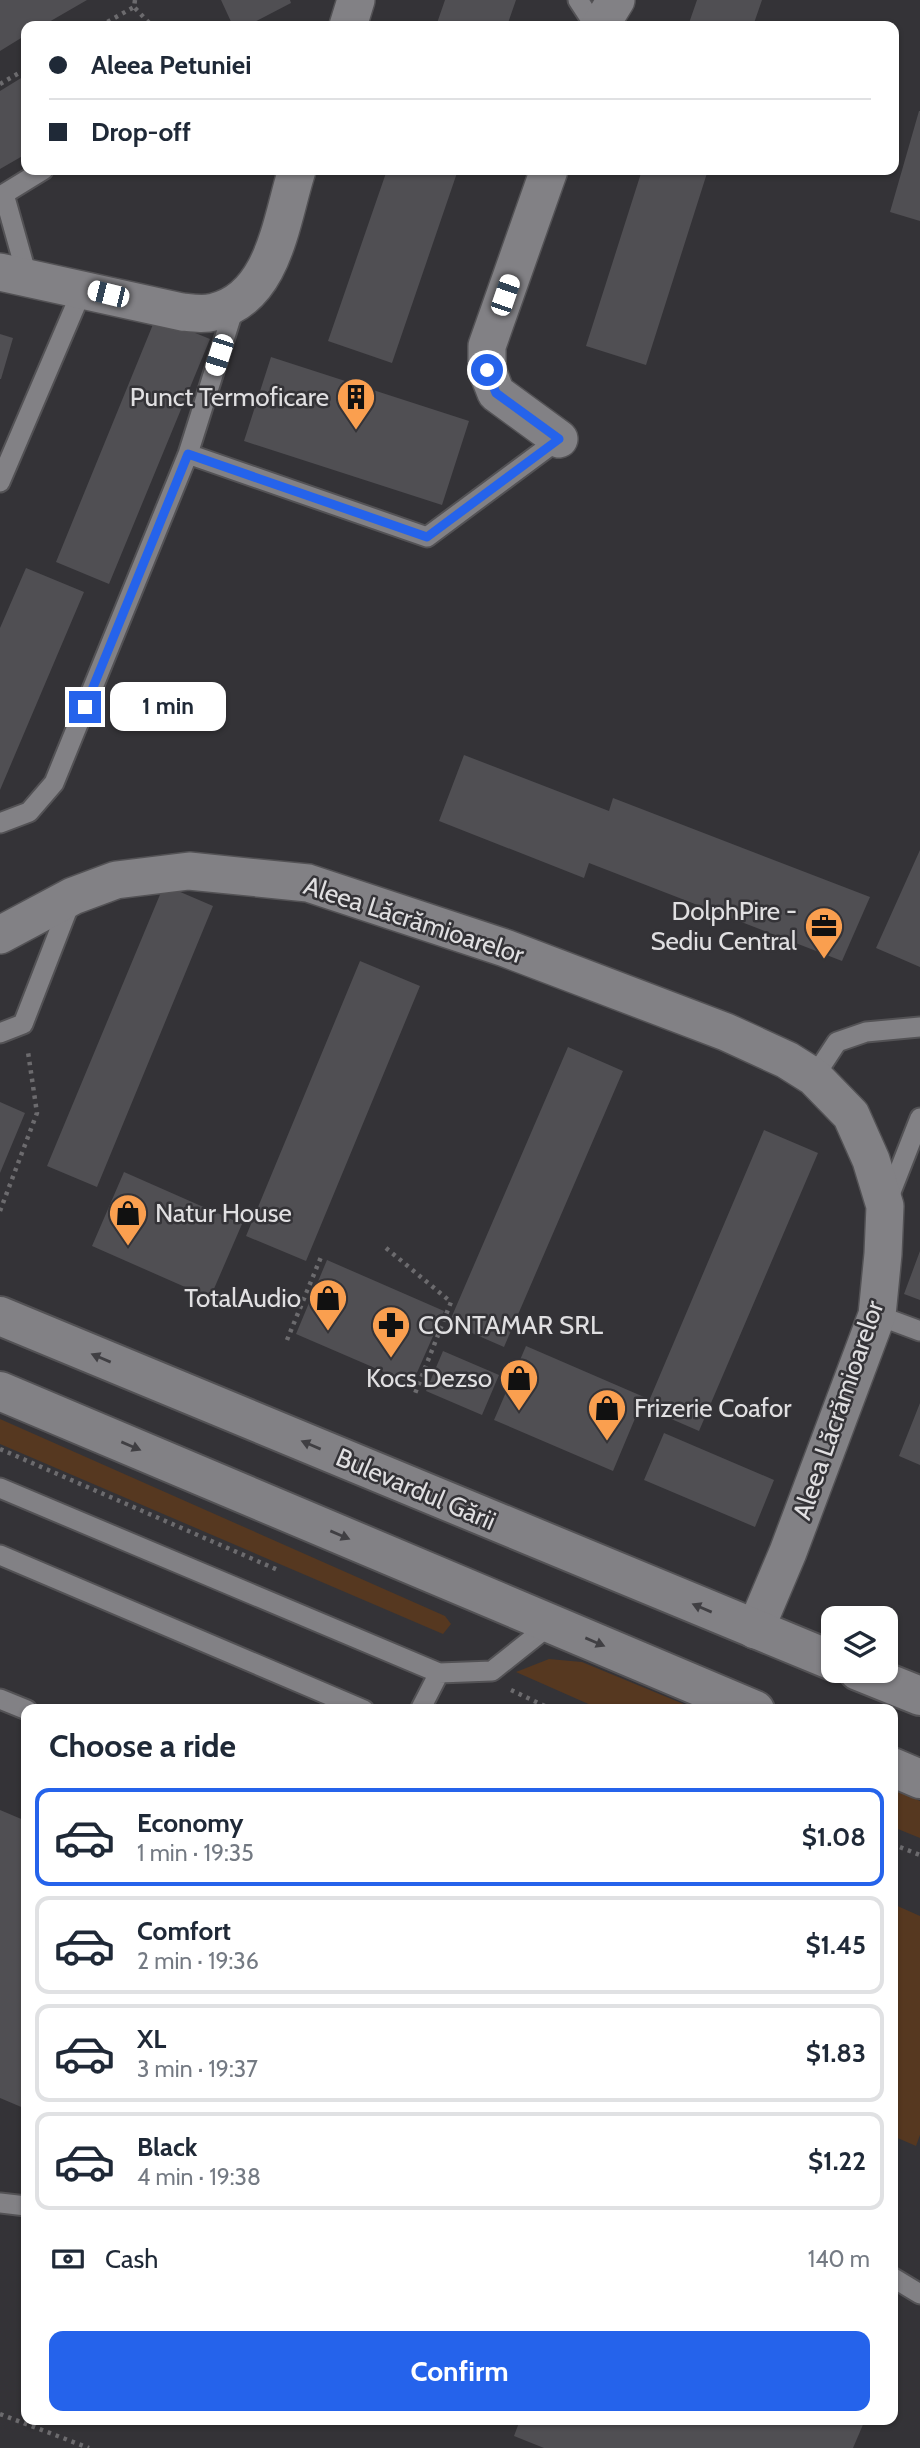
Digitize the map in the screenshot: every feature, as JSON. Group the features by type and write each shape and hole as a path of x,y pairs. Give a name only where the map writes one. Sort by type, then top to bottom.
{"main road":[{"name":"Bulevardul Gării","path":"0,1316 821,1656"},
{"path":"0,1391 741,1704"},
{"path":"888,1683 920,1696"},
{"path":"898,1770 920,1779"}],"street":[{"path":"350,21 356,0"},
{"path":"602,21 617,0"},
{"path":"14,274 181,312 212,313 235,305 251,293 265,272 295,175"},
{"path":"547,175 487,346 487,370 496,393 559,439"},
{"name":"Aleea Lăcrămioarelor","path":"0,935 73,896 116,880 190,871 308,883 505,948 713,1027 787,1060 814,1077 851,1115 871,1160 885,1206 877,1315 788,1552 755,1630"}],"lane":[{"path":"578,0 594,21"},
{"path":"14,274 4,194 35,175"},
{"path":"0,482 83,288"},
{"path":"0,823 29,812 54,783 188,454 235,305"},
{"path":"188,454 427,537 559,439"},
{"path":"0,1034 23,1024 73,896"},
{"path":"814,1077 837,1042 866,1032 920,1027"},
{"path":"885,1206 920,1118"},
{"path":"877,1315 920,1331"},
{"path":"0,1488 439,1674 492,1671 551,1624"},
{"path":"0,1555 350,1704"},
{"path":"424,1704 439,1674"},
{"path":"0,1699 21,1708"},
{"path":"0,2203 21,2205"},
{"path":"898,2281 920,2294"}],"path":[{"path":"134,7 135,0"},
{"path":"109,21 134,7"},
{"path":"134,7 147,21"},
{"path":"0,84 21,72"},
{"path":"0,1211 37,1113 23,1024"},
{"path":"386,1248 451,1302 414,1396"},
{"path":"287,1340 321,1257"},
{"path":"898,1846 920,1855"},
{"path":"0,2414 21,2422"},
{"path":"29,2425 89,2448"}],"shaded area":[{"path":"0,1419 445,1616 451,1624 443,1634 0,1444"},
{"path":"549,1659 582,1662 684,1704 588,1704 516,1672"},
{"path":"898,1791 920,1801 920,1838 898,1829"},
{"path":"898,1906 920,1916 920,2135 916,2146 898,2138"}],"building":[{"path":"0,0 87,0 51,21 21,21 21,38 0,51"},
{"path":"221,0 290,0 291,3 257,21 231,21"},
{"path":"445,0 516,0 509,21 438,21"},
{"path":"697,0 762,0 755,21 690,21"},
{"path":"21,78 21,157 0,169 0,91"},
{"path":"920,111 920,221 890,212"},
{"path":"385,175 456,175 392,363 328,341"},
{"path":"640,175 706,175 646,365 586,346"},
{"path":"156,317 210,339 109,584 56,562"},
{"path":"0,334 13,338 1,379 0,379"},
{"name":"Punct Termoficare","path":"271,357 469,421 442,505 244,441"},
{"path":"26,568 84,592 0,790 0,628"},
{"path":"464,755 609,811 613,798 870,897 842,961 589,863 584,878 439,821"},
{"path":"920,850 920,967 876,948"},
{"path":"164,885 213,906 97,1187 47,1166"},
{"path":"360,961 420,986 306,1261 246,1236"},
{"path":"568,1047 623,1071 504,1347 449,1323"},
{"path":"0,1102 25,1113 0,1173"},
{"path":"764,1130 818,1153 699,1431 646,1408"},
{"path":"124,1172 242,1224 210,1298 92,1246"},
{"path":"920,1251 920,1300 904,1294"},
{"path":"327,1260 444,1311 412,1384 296,1334"},
{"path":"526,1346 644,1397 613,1471 494,1420"},
{"path":"443,1351 499,1375 482,1415 426,1391"},
{"path":"920,1403 920,1465 899,1456"},
{"path":"664,1433 774,1480 755,1527 644,1480"},
{"path":"0,1810 21,1819 21,2107 0,2098"},
{"path":"518,2425 863,2425 853,2448 544,2448 514,2436"}],"place":[{"name":"Punct Termoficare","path":"356,431"},
{"name":"DolphPire - Sediu Central","path":"824,960"},
{"name":"Natur House","path":"128,1247"},
{"name":"TotalAudio","path":"328,1332"},
{"name":"CONTAMAR SRL","path":"391,1359"},
{"name":"Kocs Dezso","path":"519,1412"},
{"name":"Frizerie Coafor","path":"607,1442"}],"route":[{"path":"85,707 188,454 427,537 559,439 496,393 487,370"}]}
